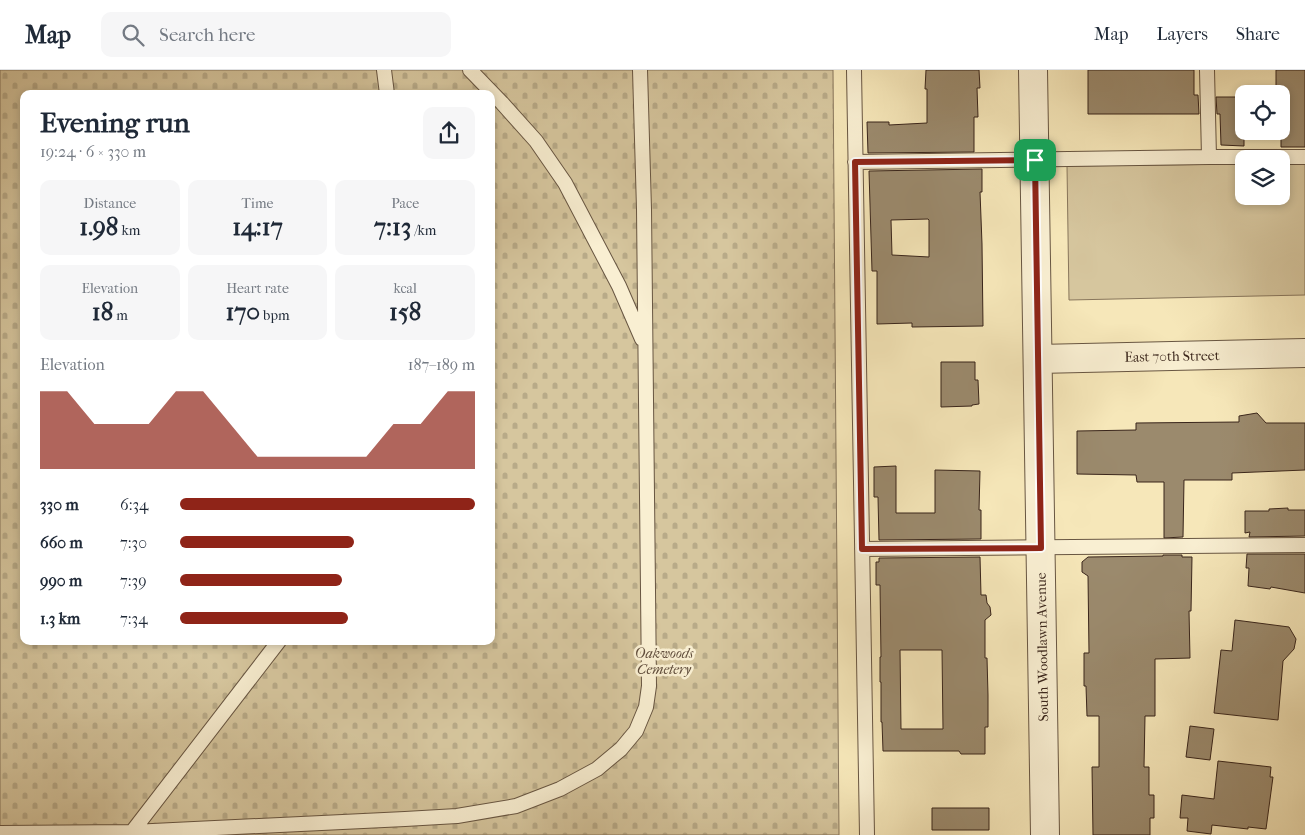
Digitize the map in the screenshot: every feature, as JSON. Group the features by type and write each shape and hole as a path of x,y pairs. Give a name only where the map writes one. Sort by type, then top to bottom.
{"street":[{"name":"South Woodlawn Avenue","path":"1033,70 1045,835"},
{"name":"East 70th Street","path":"1038,359 1305,353"}],"lane":[{"path":"384,70 386,90"},
{"path":"470,70 489,90"},
{"path":"0,833 132,832 457,816 516,806 560,789 597,768 621,749 636,731 646,707 649,686 644,210 640,70"},
{"path":"854,70 867,835"},
{"path":"1207,70 1209,157"},
{"path":"495,96 536,141 565,183 619,286 645,346"},
{"path":"855,162 1305,157"},
{"path":"862,549 1305,545"},
{"path":"132,832 276,645"}],"green space":[{"name":"Oakwoods Cemetery","path":"0,70 833,70 839,835 0,835"},
{"path":"1235,164 1235,205 1290,205 1290,164 1305,164 1305,295 1069,300 1067,166"}],"building":[{"path":"926,70 979,70 980,88 977,88 978,117 974,117 974,152 868,153 867,122 889,122 889,125 927,123"},
{"path":"1088,70 1194,70 1194,95 1198,95 1199,114 1088,114"},
{"path":"1276,70 1305,70 1305,147 1281,147 1281,140 1290,140 1290,85 1276,85"},
{"path":"1216,97 1235,97 1235,140 1244,140 1244,146 1221,145 1220,114 1217,114"},
{"path":"982,169 982,192 980,192 983,326 912,327 912,323 877,324 877,271 872,271 869,171","holes":["891,220 929,220 929,257 892,255"]},
{"path":"941,362 975,362 975,380 978,380 979,404 941,407"},
{"path":"1257,413 1266,423 1305,423 1305,470 1232,473 1232,480 1184,480 1183,537 1164,538 1164,482 1137,482 1136,475 1077,474 1077,431 1136,430 1136,423 1239,422 1239,416"},
{"path":"896,466 896,513 935,513 935,470 980,471 979,510 981,510 981,539 879,540 878,497 874,497 874,467"},
{"path":"1288,508 1288,510 1305,510 1305,536 1249,537 1250,532 1245,533 1245,511 1269,511 1269,509"},
{"path":"1247,554 1305,554 1305,593 1271,587 1270,589 1248,586 1249,568 1246,568"},
{"path":"1163,555 1192,557 1191,611 1189,611 1190,658 1155,659 1155,716 1145,716 1144,767 1149,767 1149,795 1154,795 1154,818 1150,818 1150,835 1093,835 1092,767 1099,767 1099,716 1087,716 1086,686 1084,686 1084,653 1089,653 1088,576 1082,572 1082,562 1088,557"},
{"path":"980,557 981,595 986,595 991,615 985,620 988,727 985,727 985,754 961,754 959,751 883,751 880,682 880,585 876,585 876,562 879,562 879,558","holes":["900,650 942,650 943,729 901,729"]},
{"path":"1235,620 1289,627 1296,639 1294,649 1283,661 1278,720 1214,713 1221,650 1232,651"},
{"path":"1190,726 1214,729 1210,760 1186,757"},
{"path":"1218,761 1271,767 1270,777 1273,777 1266,829 1212,825 1211,834 1187,831 1188,818 1180,818 1182,795 1214,799"},
{"path":"932,808 989,808 989,830 932,830"}],"route":[{"path":"1035,160 1041,548 862,549 855,162 1035,160"}]}
